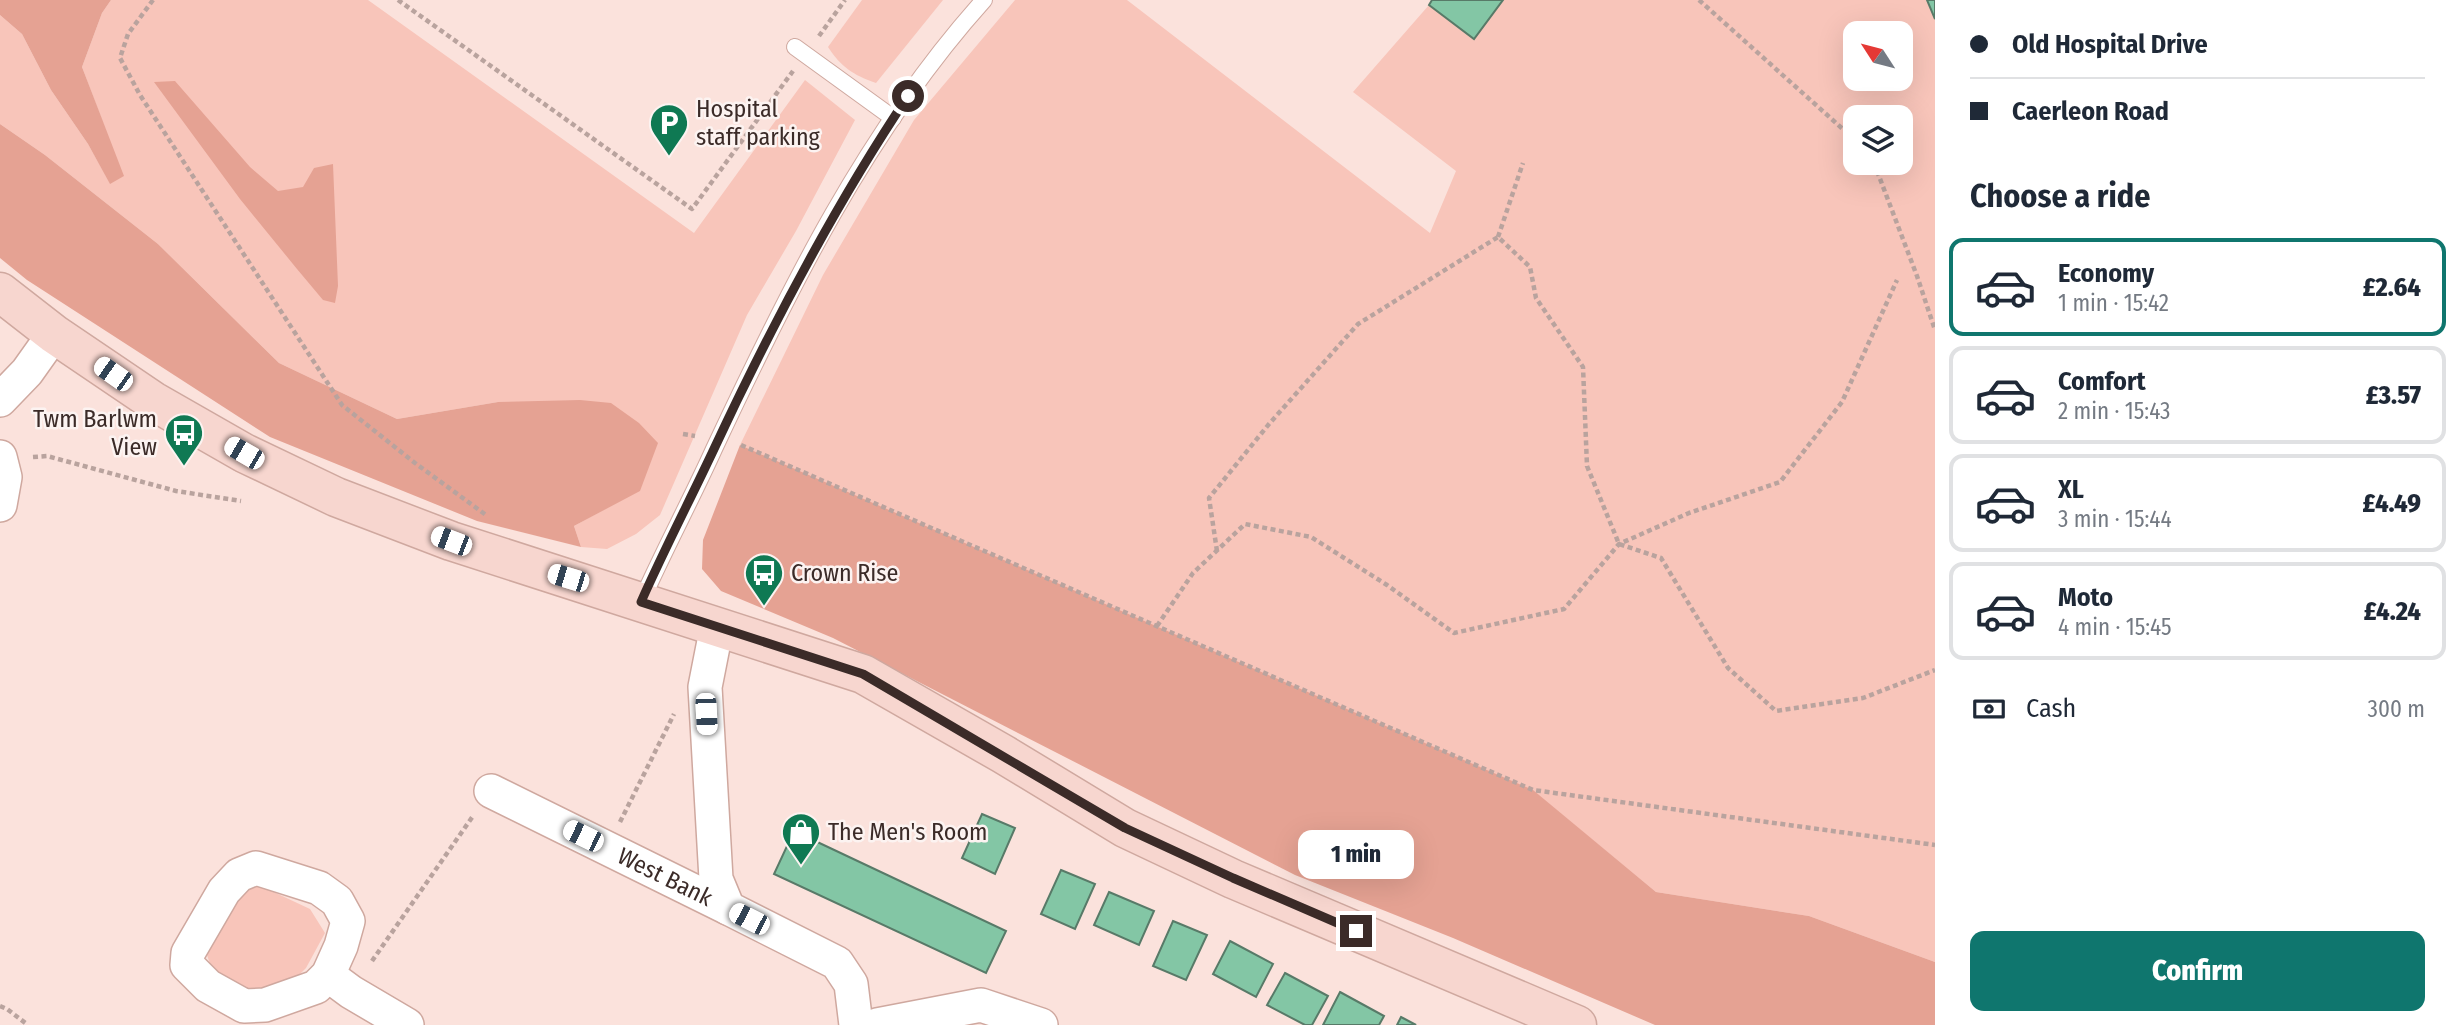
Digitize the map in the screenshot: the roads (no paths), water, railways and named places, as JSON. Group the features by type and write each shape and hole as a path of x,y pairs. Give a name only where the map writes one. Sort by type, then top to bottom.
{"main road":[{"path":"0,292 54,334 153,401 244,453 336,497 451,541 863,674 1125,828 1233,878 1577,1025"}],"street":[{"path":"0,400 27,372 54,334"},
{"path":"0,458 5,477 0,505"},
{"path":"717,626 705,687 716,879 727,908 837,963 851,985 856,1025"},
{"name":"West Bank","path":"491,791 727,908"},
{"path":"339,984 341,946 348,921 337,901 319,888 256,868 239,875 224,891 188,953 187,965 194,973 208,986 244,1006 265,1005 316,987 339,984 407,1025"},
{"path":"877,1025 981,1005 1041,1025"}],"lane":[{"path":"641,602 767,338 821,237 893,118 984,0"},
{"path":"800,51 893,118"}],"place":[{"name":"Hospital staff parking","path":"669,157"},
{"name":"Twm Barlwm View","path":"184,467"},
{"name":"Crown Rise","path":"764,607"},
{"name":"The Men's Room","path":"801,866"}]}
